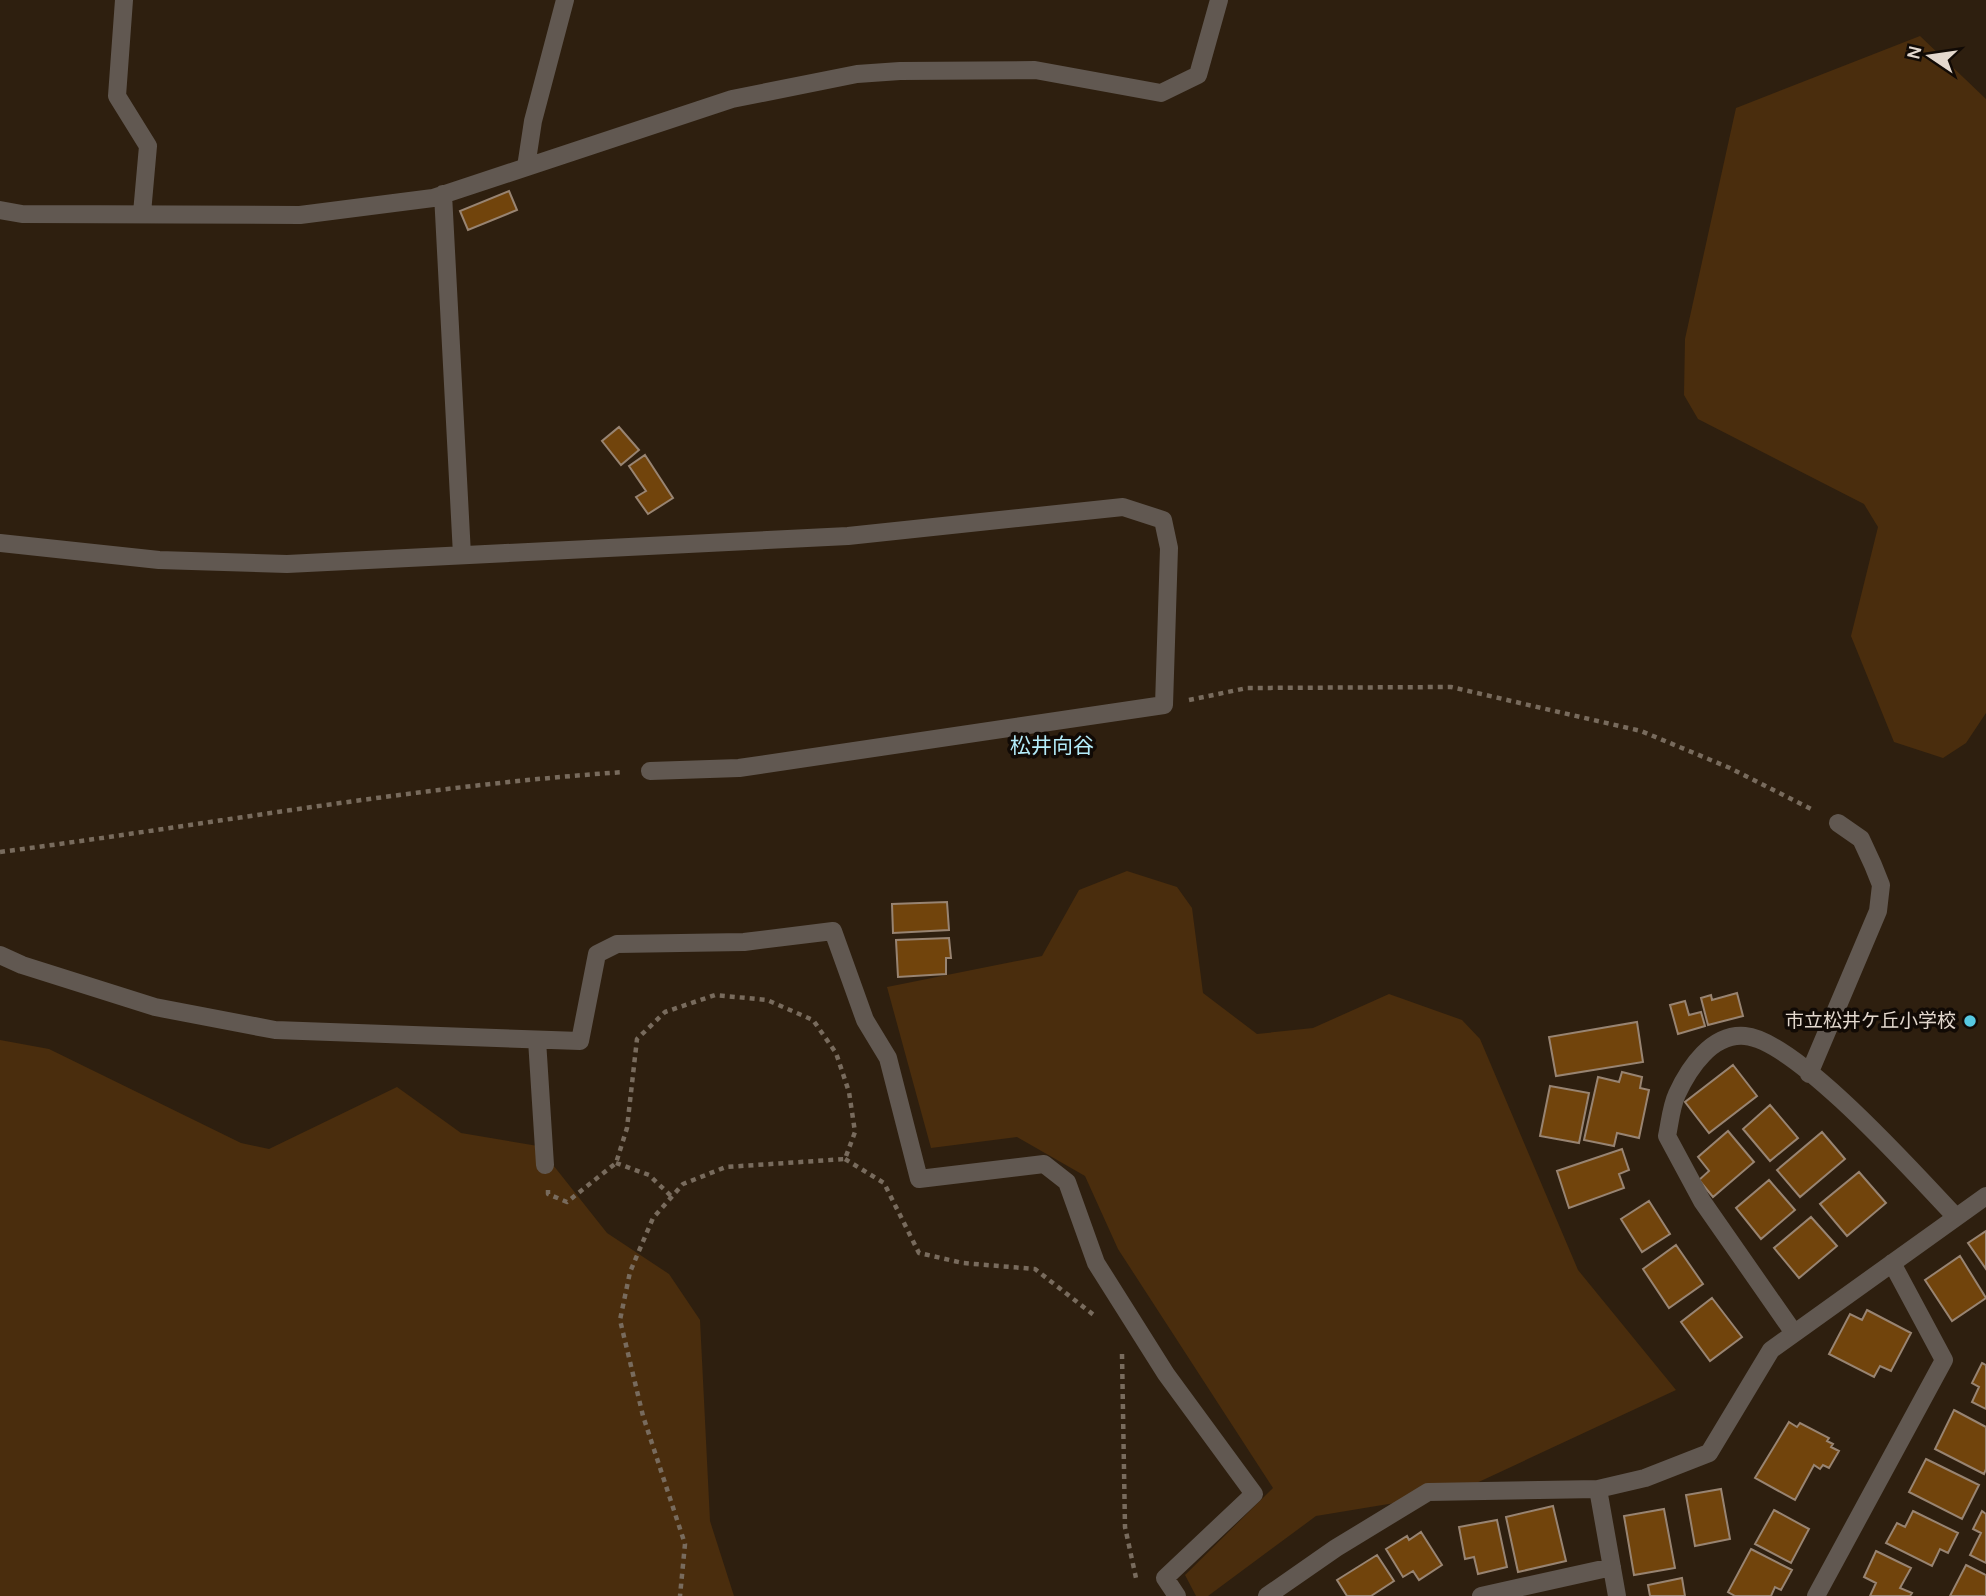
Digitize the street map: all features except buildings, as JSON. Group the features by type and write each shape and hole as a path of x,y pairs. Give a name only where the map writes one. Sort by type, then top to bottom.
{"street":[{"path":"124,0 117,96 148,146 142,213"},
{"path":"526,167 533,121 565,0"},
{"path":"0,210 22,214 300,215 433,198 732,99 857,74 900,71 1035,71 1161,93 1198,75 1219,0"},
{"path":"443,194 462,555"},
{"path":"0,542 159,560 287,564 848,536 1123,507 1163,520 1169,548 1164,705 739,768 650,771"},
{"path":"1810,1074 1878,911 1881,886 1861,839 1838,823"},
{"path":"0,954 22,965 155,1007 275,1030 580,1041 597,954 617,944 744,942 833,931 865,1020 888,1058 919,1180 1044,1164 1067,1182 1096,1264 1166,1374 1254,1494 1165,1578 1177,1596"},
{"path":"1794,1333 1702,1201 1667,1136 1676,1096 1694,1065 1712,1044 1742,1035 1765,1040 1833,1093 1956,1217"},
{"path":"537,1040 545,1165"},
{"path":"1267,1596 1336,1548 1428,1492 1598,1489 1645,1478 1709,1453 1771,1350 1986,1196"},
{"path":"1816,1596 1944,1360 1892,1263"},
{"path":"1598,1489 1617,1596"},
{"path":"1481,1596 1612,1567"}],"path":[{"path":"1164,705 1247,688 1451,687 1641,730 1730,768 1838,823"},
{"path":"0,852 94,840 249,814 560,776 650,771"},
{"path":"545,1165 548,1194 567,1202 616,1163 627,1128 637,1040 665,1012 715,995 767,1000 813,1020 836,1052 849,1092 855,1132 845,1159"},
{"path":"680,1596 685,1544 643,1416 620,1320 630,1272 653,1219 683,1184 726,1167 845,1159 884,1183 919,1253 963,1263 1035,1269 1092,1312 1099,1321"},
{"path":"616,1163 649,1175 672,1197"},
{"path":"1122,1349 1125,1527 1139,1589"}],"shaded area":[{"path":"1920,36 1986,99 1986,713 1966,743 1943,758 1894,742 1851,636 1878,527 1864,504 1698,419 1684,395 1685,339 1736,108"},
{"path":"1127,871 1177,887 1192,908 1203,993 1257,1034 1313,1028 1389,994 1462,1020 1480,1039 1578,1270 1676,1390 1455,1493 1316,1516 1208,1596 1196,1596 1185,1575 1273,1488 1118,1249 1085,1176 1017,1137 931,1148 887,987 1042,956 1079,890"},
{"path":"0,1040 49,1049 241,1143 269,1149 397,1087 461,1133 538,1146 607,1233 669,1274 700,1320 710,1521 734,1596 0,1596"}],"place":[{"name":"市立松井ケ丘小学校","path":"1970,1021"}],"district":[{"name":"松井向谷","path":"1052,746"}]}
